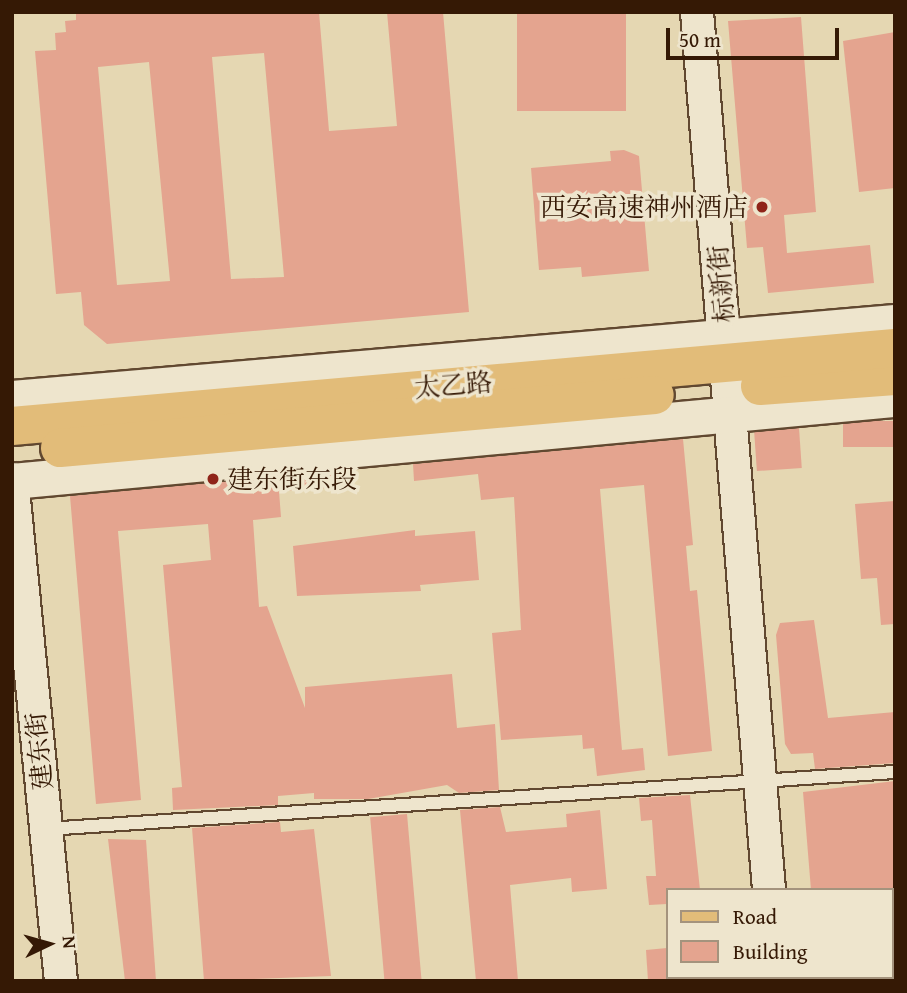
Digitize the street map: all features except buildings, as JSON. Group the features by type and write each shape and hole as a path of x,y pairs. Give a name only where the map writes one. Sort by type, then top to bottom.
{"main road":[{"path":"12,480 729,375 895,322"},
{"name":"太乙路","path":"12,452 729,375 895,348"},
{"path":"12,398 729,375 895,399"},
{"name":"太乙路","path":"12,426 729,375 895,376"}],"street":[{"name":"标新街","path":"697,12 729,375 769,888"},
{"name":"建东街","path":"12,480 61,981"}],"lane":[{"path":"46,830 761,784 895,772"}],"place":[{"name":"西安高速神州酒店","path":"762,207"},
{"name":"建东街东段","path":"213,479"}]}
